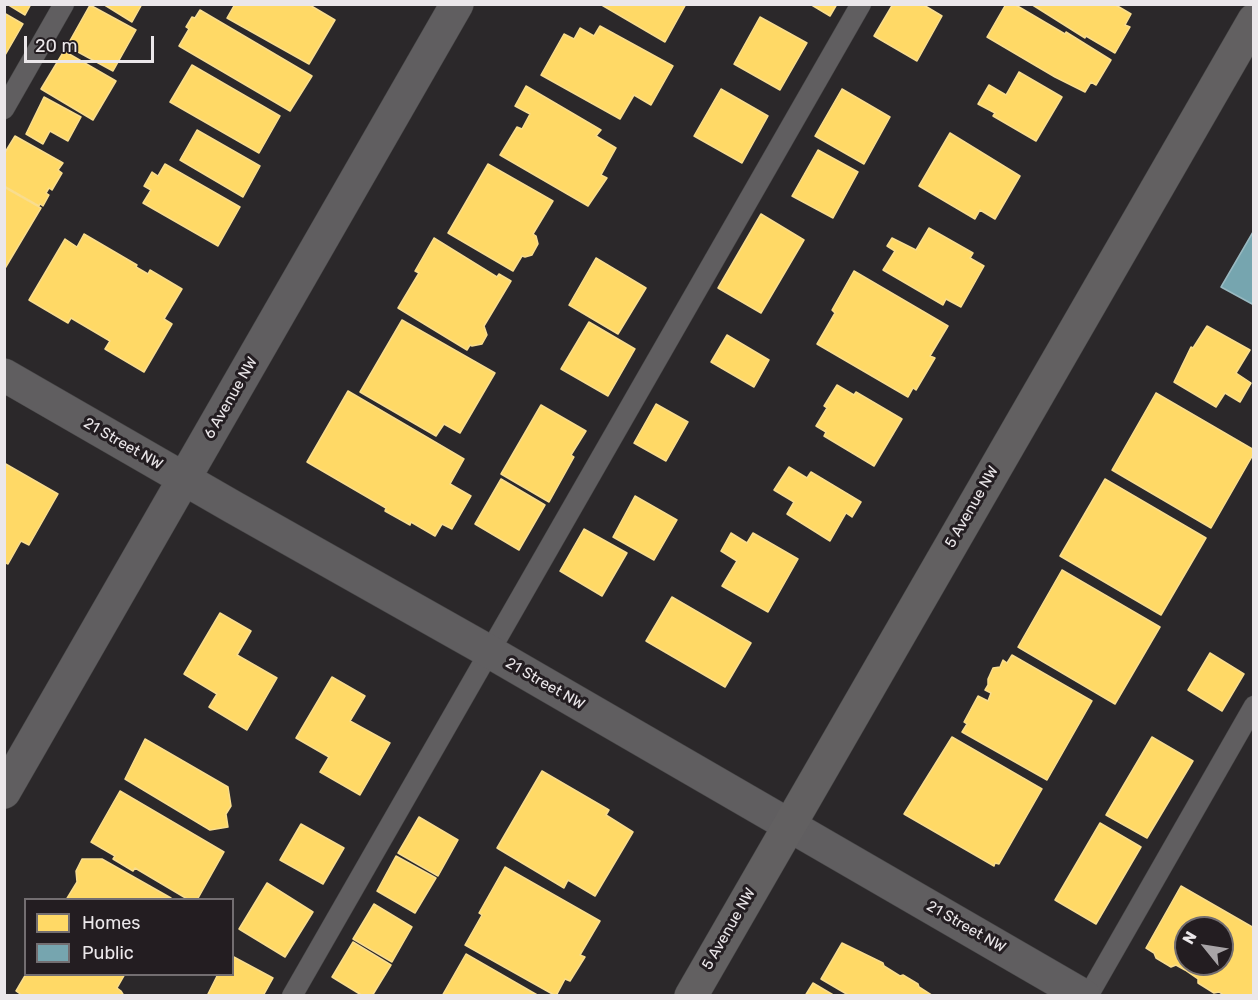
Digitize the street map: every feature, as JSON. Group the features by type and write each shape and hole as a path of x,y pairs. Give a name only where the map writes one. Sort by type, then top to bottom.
{"street":[{"name":"6 Avenue NW","path":"4,792 457,4"},
{"name":"5 Avenue NW","path":"691,996 1254,20"},
{"name":"21 Street NW","path":"4,375 1086,996"}],"lane":[{"path":"4,109 64,4"},
{"path":"292,996 861,4"},
{"path":"1086,996 1254,706"}],"building: Homes":[{"path":"7,4 31,4 25,15"},
{"path":"103,4 142,4 132,22"},
{"path":"235,4 308,4 335,20 309,64 227,18"},
{"path":"600,4 686,4 665,42"},
{"path":"810,4 837,4 830,16"},
{"path":"893,4 922,4 942,16 917,61 874,36"},
{"path":"1006,4 1014,4 1111,60 1096,85 1091,82 1085,92 987,37"},
{"path":"1031,4 1114,4 1131,14 1125,25 1130,27 1115,53 1086,36 1085,38"},
{"path":"90,5 136,30 113,71 67,46"},
{"path":"200,10 312,76 290,111 179,46 189,29 186,27"},
{"path":"4,13 23,24 4,57"},
{"path":"760,17 807,43 780,90 734,64"},
{"path":"600,26 673,66 651,105 634,95 620,119 541,75 564,34 574,39 580,28 594,36"},
{"path":"64,51 116,81 93,120 41,89"},
{"path":"192,65 280,116 259,153 170,102"},
{"path":"1019,72 1062,97 1036,141 993,116 995,113 978,104 989,85 1006,95"},
{"path":"526,86 601,130 596,136 616,148 601,175 607,178 588,206 500,155 517,127 522,129 530,114 515,106"},
{"path":"721,89 768,116 742,163 694,136"},
{"path":"842,89 890,117 864,164 815,136"},
{"path":"44,97 81,117 68,141 50,131 43,144 26,134"},
{"path":"197,130 260,166 243,197 180,160"},
{"path":"950,133 1020,176 995,219 980,210 975,219 919,186"},
{"path":"15,136 63,163 58,170 62,173 52,190 49,188 46,193 49,195 43,206 40,204 39,206 4,186 4,154"},
{"path":"818,150 858,172 833,218 792,196"},
{"path":"165,164 240,207 218,246 143,203 151,190 144,186 152,172 158,176"},
{"path":"488,164 553,201 533,234 538,244 532,255 522,256 513,271 448,233"},
{"path":"4,187 41,208 4,270"},
{"path":"761,214 804,240 761,313 718,288"},
{"path":"929,228 973,253 970,258 984,266 961,307 946,299 943,305 883,270 895,251 887,246 892,238 916,250"},
{"path":"84,234 137,265 136,267 148,274 150,270 182,289 164,319 172,324 144,372 105,349 110,341 71,318 68,323 29,300 65,239 77,247"},
{"path":"434,238 497,277 499,274 511,281 484,326 487,335 482,344 470,345 467,350 398,308 419,273 415,271"},
{"path":"596,258 646,288 618,334 569,305"},
{"path":"854,271 948,326 930,356 935,358 916,390 913,388 908,397 817,344 835,313 832,310"},
{"path":"402,320 495,373 460,433 444,424 436,436 360,392"},
{"path":"589,322 635,349 608,396 561,369"},
{"path":"1207,326 1250,350 1236,373 1251,383 1240,402 1225,393 1216,407 1174,382 1191,347 1193,348"},
{"path":"727,335 769,360 754,387 711,362"},
{"path":"837,385 854,395 856,392 902,419 874,466 824,436 826,432 816,426 827,408 824,406"},
{"path":"348,391 464,459 450,484 471,496 452,529 442,524 435,536 411,522 410,525 385,511 386,508 307,462"},
{"path":"1156,393 1254,450 1211,528 1112,470"},
{"path":"656,404 688,422 666,461 634,443"},
{"path":"541,405 586,431 571,455 574,457 549,502 501,474"},
{"path":"4,463 58,494 29,545 21,541 8,564 4,562"},
{"path":"789,467 807,478 811,472 861,502 852,517 846,513 830,541 787,514 794,502 774,490"},
{"path":"501,479 545,505 519,550 475,524"},
{"path":"1105,479 1206,538 1161,615 1060,556"},
{"path":"635,496 677,520 654,560 613,537"},
{"path":"584,529 627,553 602,596 560,571"},
{"path":"731,533 747,543 753,533 798,559 768,612 722,586 737,561 721,551"},
{"path":"1062,570 1160,627 1115,704 1018,647"},
{"path":"672,597 751,643 725,687 646,641"},
{"path":"220,613 251,631 237,655 277,678 247,730 209,707 217,694 184,674"},
{"path":"1210,653 1244,674 1222,711 1188,690"},
{"path":"1012,655 1092,701 1047,780 962,732 967,724 964,722 978,696 988,701 991,693 985,690 993,668 1000,667 1003,660 1007,663"},
{"path":"332,677 365,696 350,721 390,743 360,795 320,772 329,757 296,738"},
{"path":"952,737 1042,789 999,864 995,863 994,866 904,814"},
{"path":"1152,737 1193,761 1147,838 1106,815"},
{"path":"145,739 228,787 231,806 226,814 228,827 210,830 125,779"},
{"path":"542,771 609,810 606,815 633,832 595,896 568,880 564,888 497,848"},
{"path":"120,791 224,852 198,898 186,898 135,868 133,871 113,859 115,856 91,842"},
{"path":"419,817 458,840 438,876 398,853"},
{"path":"1100,823 1141,847 1096,924 1055,900"},
{"path":"301,824 344,848 323,884 280,860"},
{"path":"396,856 436,878 415,913 377,891"},
{"path":"82,859 102,859 171,898 67,898 77,882 76,871"},
{"path":"505,867 600,921 580,955 585,957 570,981 565,979 556,996 465,945 482,915 479,913"},
{"path":"267,883 313,912 285,957 239,929"},
{"path":"1181,886 1233,916 1174,916 1174,966 1171,967 1156,958 1154,953 1146,948"},
{"path":"374,904 412,927 392,962 353,939"},
{"path":"1234,916 1254,928 1254,996 1225,996 1219,992 1214,993 1198,983 1198,979 1194,976 1234,976"},
{"path":"353,942 391,965 372,996 363,996 332,977"},
{"path":"842,943 883,963 884,966 918,984 933,996 850,996 821,979"},
{"path":"466,954 539,996 442,996"},
{"path":"234,957 273,978 263,996 207,996 217,976 234,976"},
{"path":"25,976 124,976 117,988 124,996 23,996 16,991"},
{"path":"813,983 835,996 805,996"}],"building: Public":[{"path":"1254,232 1254,305 1221,287"}]}
